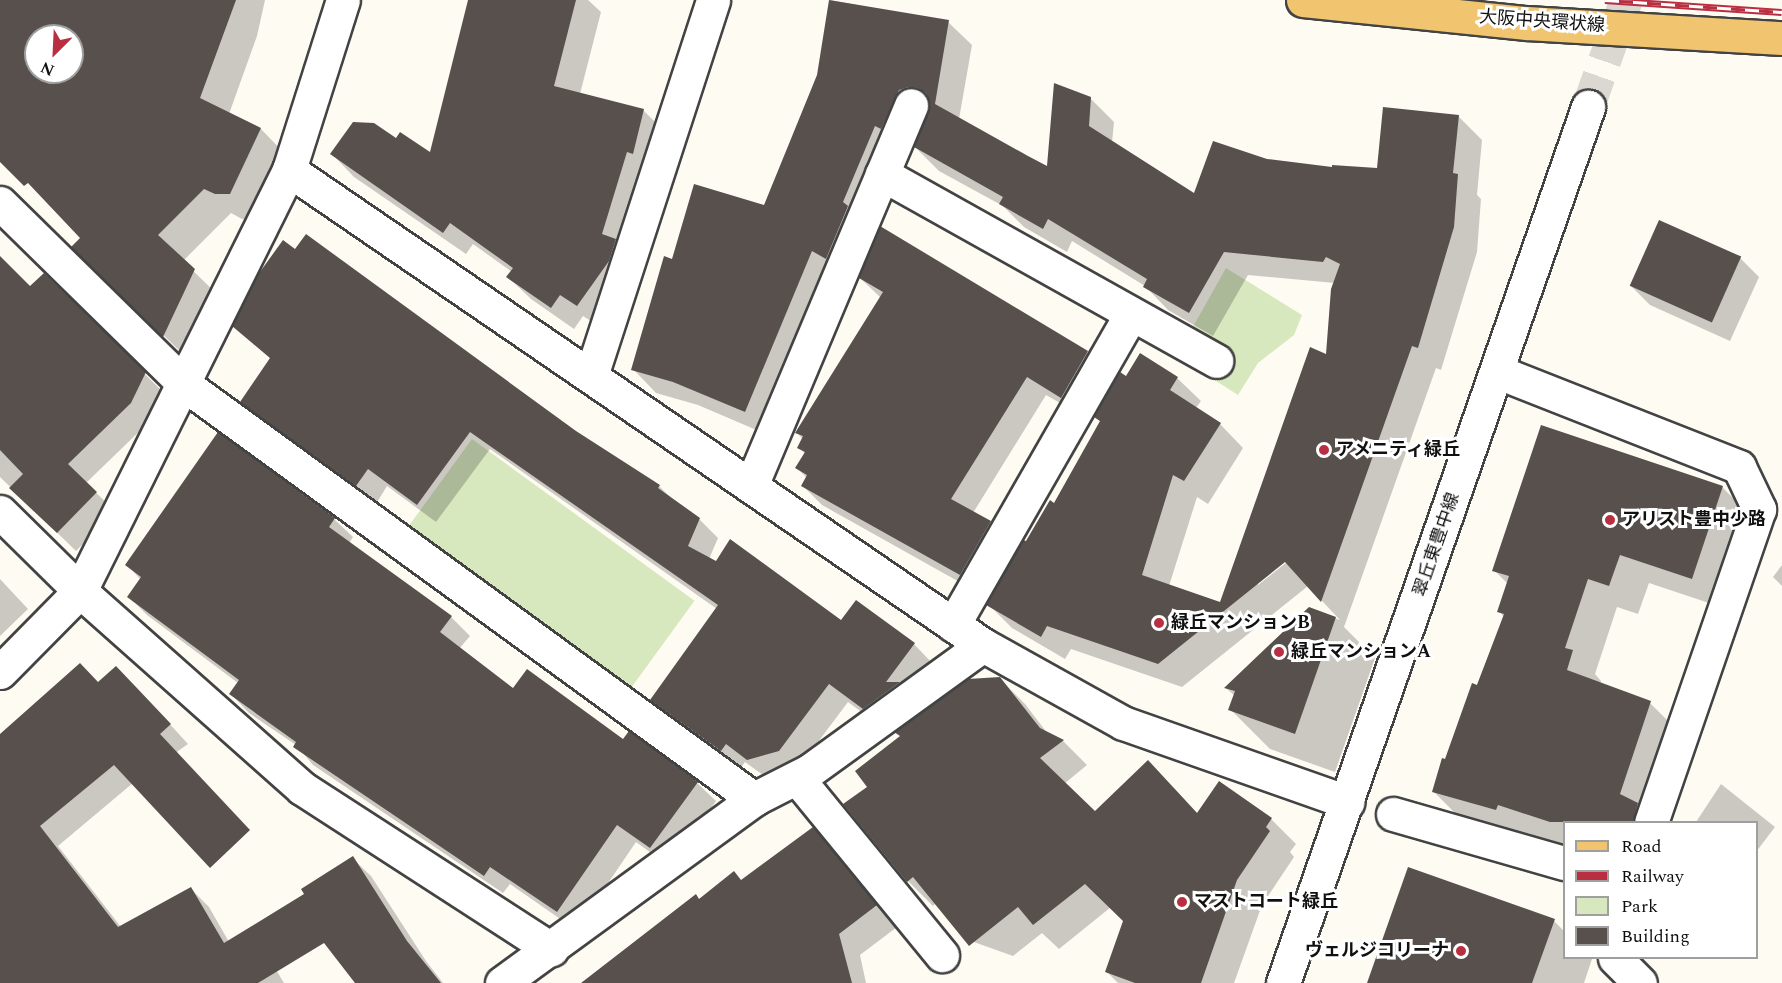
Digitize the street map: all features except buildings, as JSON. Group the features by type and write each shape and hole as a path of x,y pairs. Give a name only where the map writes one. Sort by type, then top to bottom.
{"main road":[{"name":"大阪中央環状線","path":"1303,0 1527,23 1782,38"},
{"path":"1707,32 1782,48"}],"street":[{"path":"0,672 80,591 289,170 343,0"},
{"path":"591,376 713,0"},
{"path":"751,486 911,105"},
{"name":"翠丘東豊中線","path":"1283,983 1498,372 1588,107"},
{"path":"289,170 982,645 1123,723 1347,802"},
{"path":"882,174 1216,361"},
{"path":"0,203 184,385 754,799"},
{"path":"953,625 1131,314"},
{"path":"1498,372 1739,467 1759,509 1651,821"},
{"path":"0,512 80,591 302,788 545,965"},
{"path":"502,983 545,965 754,799 797,778 982,645"},
{"path":"797,778 942,954"},
{"path":"1393,813 1563,863"},
{"path":"1617,959 1640,983"}],"green space":[{"path":"1226,268 1302,315 1294,335 1258,363 1238,395 1213,379 1227,356 1190,332"},
{"path":"472,439 694,601 629,691 406,530"}],"tunnel":[{"path":"1588,107 1626,0"}],"railway":[{"path":"1605,0 1782,12"}],"place":[{"name":"アメニティ緑丘","path":"1324,450"},
{"name":"アリスト豊中少路","path":"1610,520"},
{"name":"緑丘マンションB","path":"1159,623"},
{"name":"緑丘マンションA","path":"1279,652"},
{"name":"マストコート緑丘","path":"1182,902"},
{"name":"ヴェルジコリーナ","path":"1461,951"}]}
